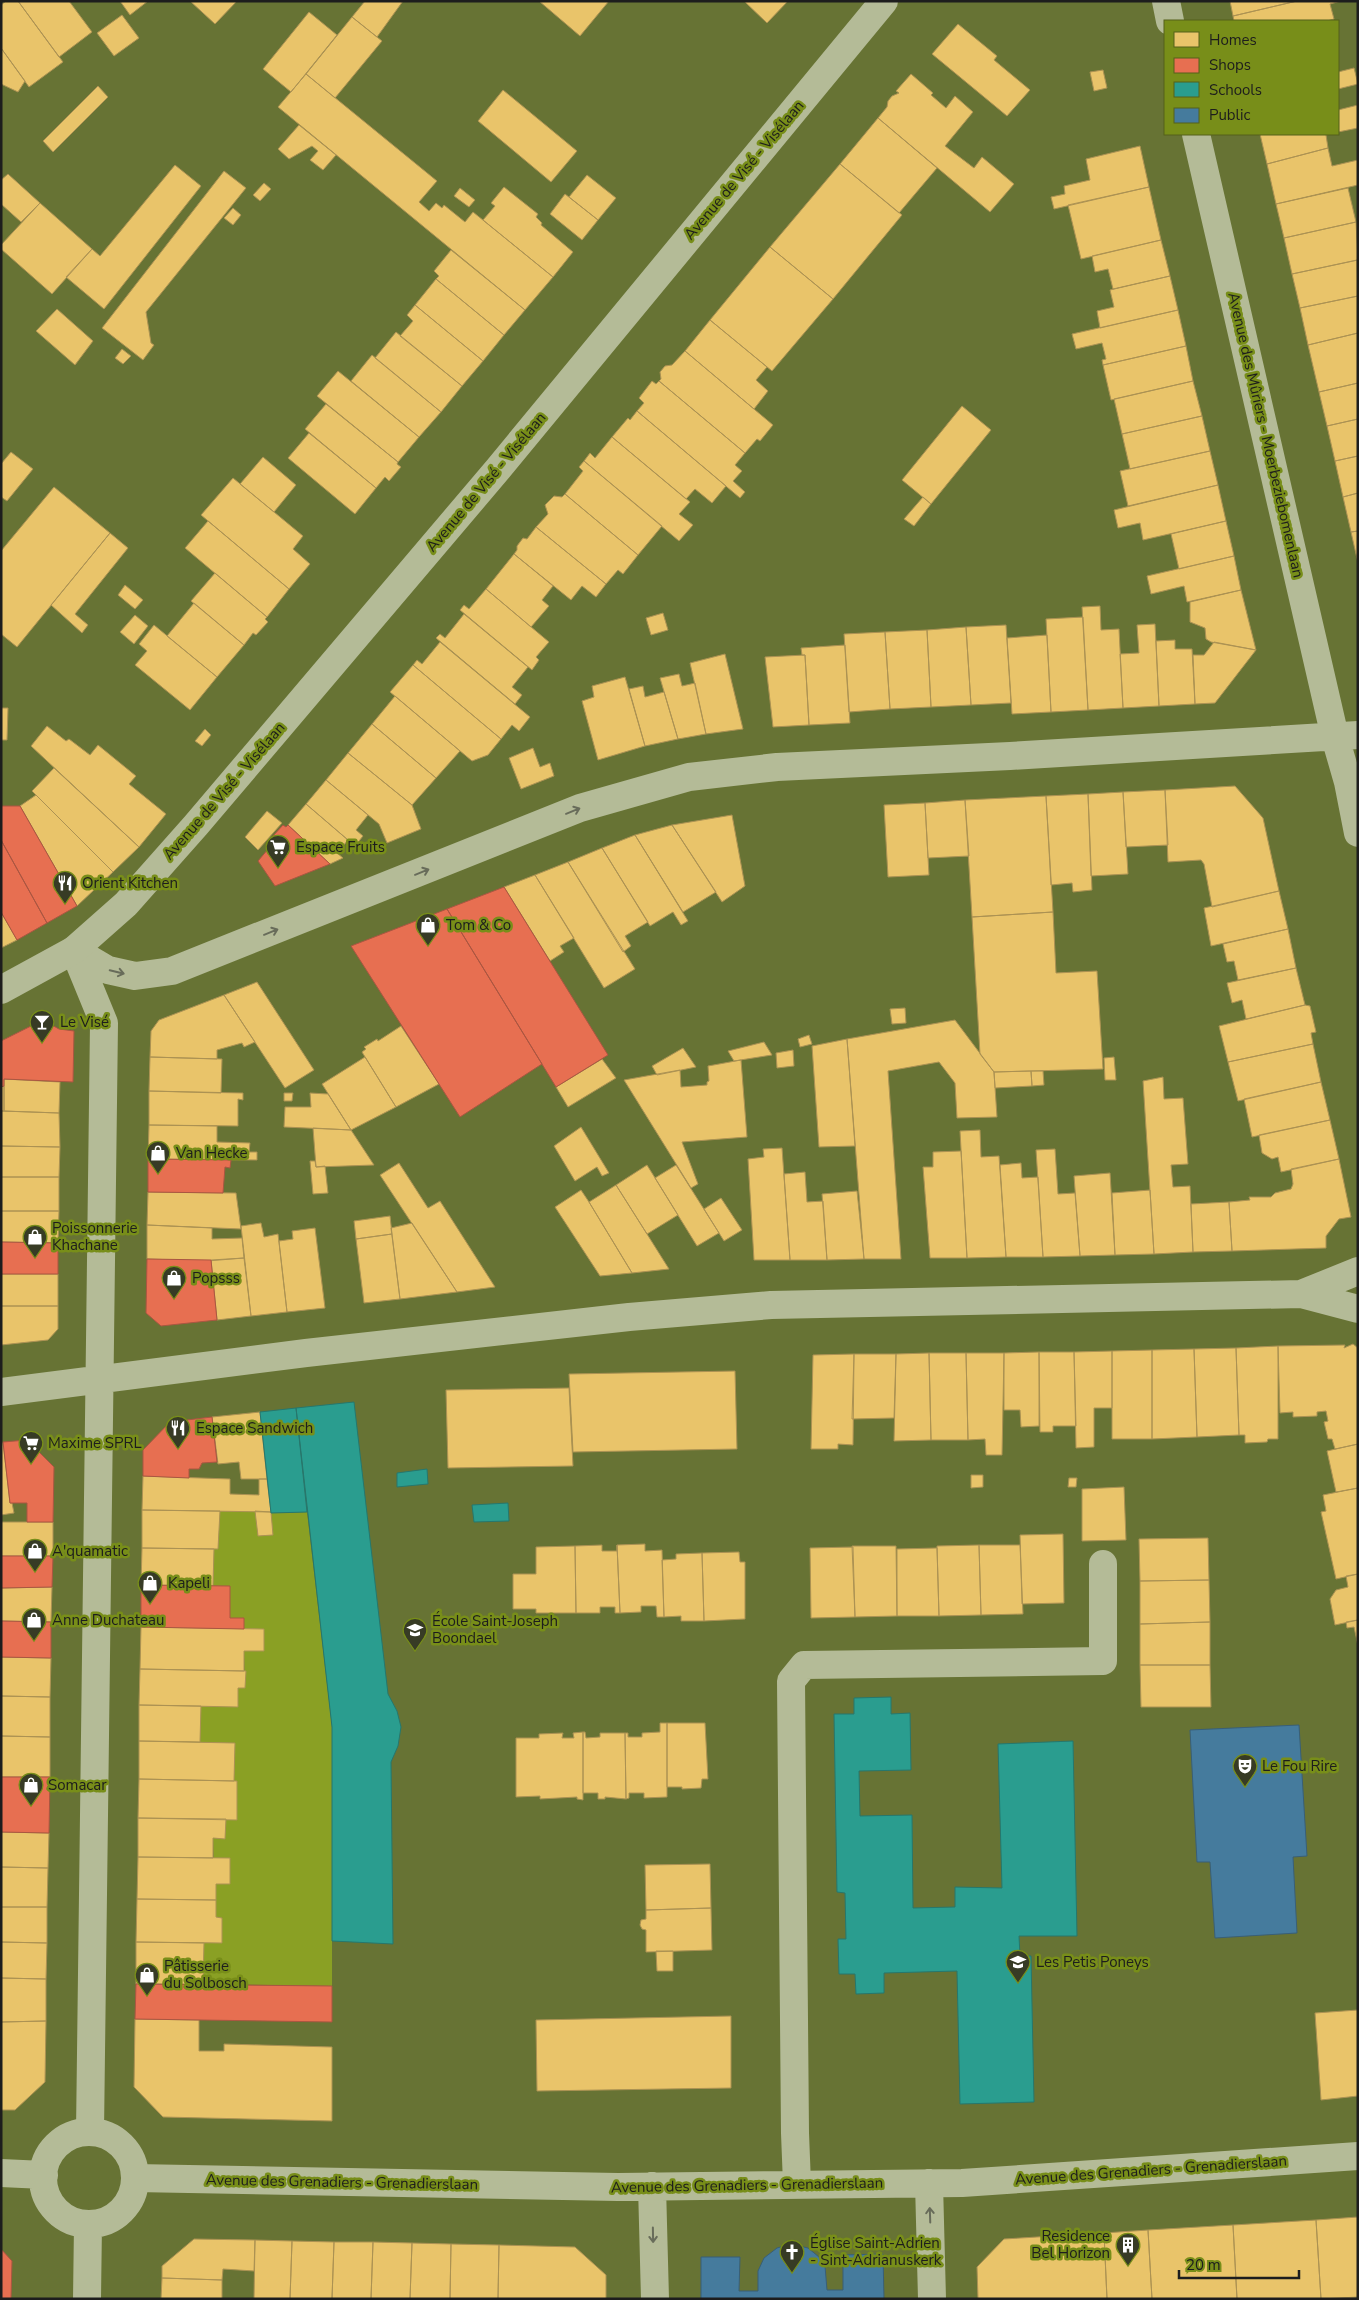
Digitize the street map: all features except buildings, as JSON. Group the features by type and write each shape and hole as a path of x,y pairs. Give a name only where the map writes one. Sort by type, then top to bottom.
{"street":[{"name":"Avenue de Visé - Visélaan","path":"1,990 74,950 126,904 196,825 504,461 884,1"},
{"path":"1166,1 1170,20"},
{"name":"Avenue des Mûriers - Moerbeziebomenlaan","path":"1196,135 1346,736 1348,782 1358,834"},
{"path":"74,950 108,970 135,976 172,971 580,808 689,777 777,767 1346,736"},
{"path":"74,950 104,1024 98,1379 90,2132"},
{"path":"1301,1294 1358,1271"},
{"path":"1,1392 306,1353 629,1317 771,1305 1301,1294 1358,1309"},
{"path":"797,2184 791,1681 804,1666 1103,1661 1103,1564"},
{"path":"90,2132 107,2136 122,2146 132,2161 135,2178 131,2196 121,2211 106,2221 88,2224 70,2220 55,2209 46,2193 44,2175 48,2158 58,2144 73,2136 90,2132"},
{"name":"Avenue des Grenadiers - Grenadierslaan","path":"135,2178 652,2186 929,2183 1358,2156"},
{"path":"1,2173 44,2175"},
{"path":"929,2183 932,2299"},
{"path":"652,2186 655,2299"},
{"path":"87,2299 88,2224"}],"green space":[{"path":"220,1511 255,1511 258,1536 273,1535 271,1513 307,1512 332,1727 332,1986 203,1984 204,1943 222,1943 222,1918 216,1917 213,1838 225,1839 226,1819 237,1819 237,1781 234,1781 235,1743 200,1742 201,1706 238,1688 245,1688 244,1651 264,1651 264,1629 244,1629 244,1618 230,1618 230,1586 213,1586 214,1549 218,1549"}],"place":[{"name":"Espace Fruits","path":"278,868"},
{"name":"Orient Kitchen","path":"65,904"},
{"name":"Tom & Co","path":"428,946"},
{"name":"Le Visé","path":"42,1043"},
{"name":"Van Hecke","path":"158,1174"},
{"name":"Poissonnerie Khachane","path":"35,1258"},
{"name":"Popsss","path":"174,1299"},
{"name":"Espace Sandwich","path":"178,1449"},
{"name":"Maxime SPRL","path":"31,1464"},
{"name":"A'quamatic","path":"35,1572"},
{"name":"Kapeli","path":"150,1604"},
{"name":"Anne Duchateau","path":"34,1641"},
{"name":"École Saint-Joseph Boondael","path":"415,1651"},
{"name":"Le Fou Rire","path":"1245,1787"},
{"name":"Somacar","path":"31,1806"},
{"name":"Les Petis Poneys","path":"1018,1983"},
{"name":"Pâtisserie du Solbosch","path":"147,1996"},
{"name":"Residence Bel Horizon","path":"1128,2266"},
{"name":"Église Saint-Adrien - Sint-Adrianuskerk","path":"792,2273"}]}
